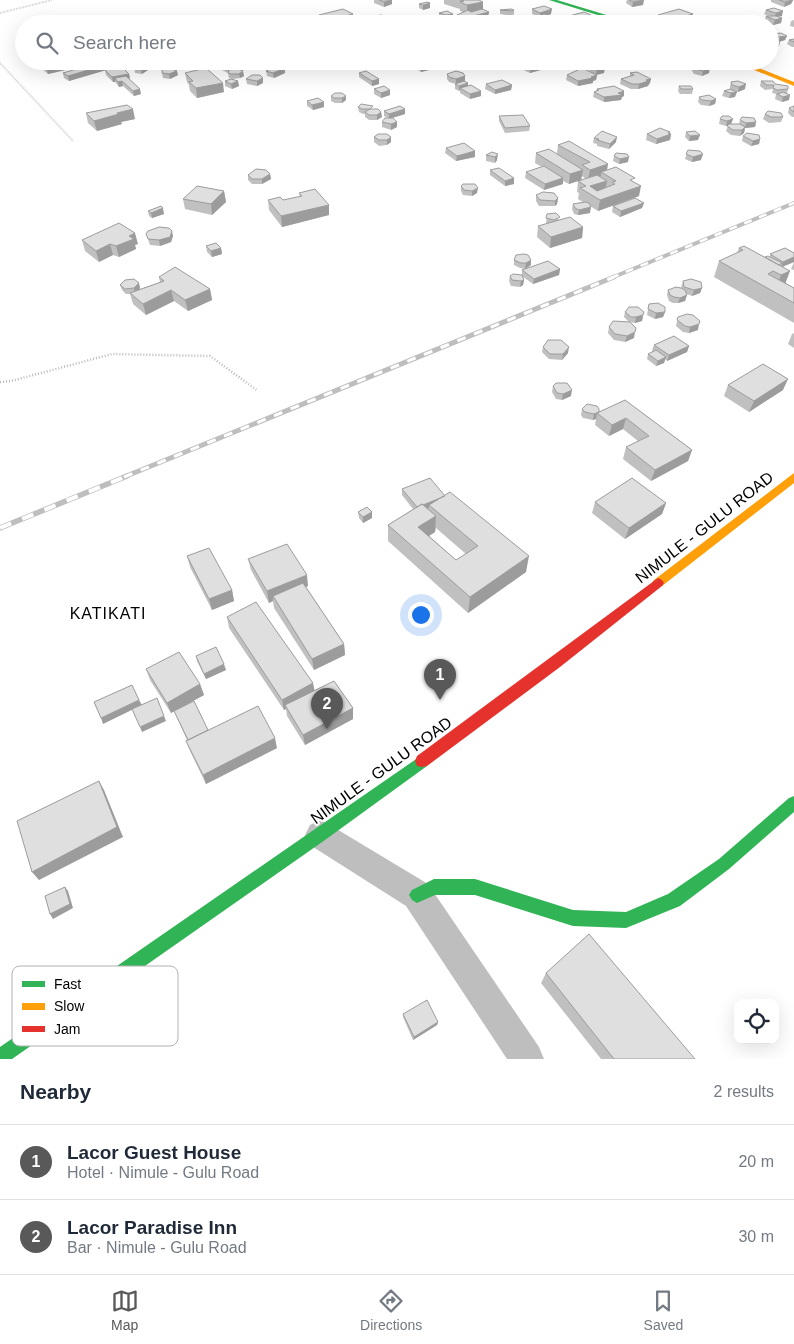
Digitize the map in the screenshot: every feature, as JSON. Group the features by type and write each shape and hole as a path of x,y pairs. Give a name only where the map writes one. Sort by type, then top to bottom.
{"main road":[{"path":"552,0 603,15"},
{"path":"758,70 794,84"},
{"name":"NIMULE - GULU ROAD","path":"131,966 320,835 555,662 794,477"},
{"path":"417,895 434,887 475,887 573,918 626,920 674,900 724,864 794,803"},
{"name":"NIMULE - GULU ROAD","path":"0,1057 16,1046"}],"street":[{"path":"320,835 417,895 527,1059"}],"path":[{"path":"0,13 52,0"},
{"path":"0,63 73,141"},
{"path":"0,382 11,381 112,354 210,356 258,391"}],"building":[{"path":"460,0 479,0 483,2 467,5 460,2 464,1"},
{"path":"544,6 552,9 540,13 532,9"},
{"path":"774,8 783,11 776,13 766,10"},
{"path":"343,9 353,14 349,15 319,15"},
{"path":"482,9 489,12 477,15 457,15 468,10 471,12"},
{"path":"679,9 693,14 690,15 658,15"},
{"path":"447,11 453,14 439,13"},
{"path":"584,12 591,15 573,15"},
{"path":"779,33 781,33 787,36 780,37"},
{"path":"73,70 88,70 68,76 63,73"},
{"path":"105,70 125,70 129,74 112,77"},
{"path":"162,70 177,71 169,74 162,73"},
{"path":"208,70 223,83 196,88 189,82 193,81 185,73"},
{"path":"229,70 243,71 239,74 228,73"},
{"path":"268,70 280,70 273,73 266,71"},
{"path":"578,70 586,70 597,75 591,77 593,78 578,81 567,75"},
{"path":"366,71 379,79 372,81 359,73"},
{"path":"456,71 463,73 465,76 456,79 449,77 447,74"},
{"path":"637,72 651,79 639,84 632,84 621,79 634,75 630,73"},
{"path":"252,75 260,75 263,78 257,81 246,79"},
{"path":"126,76 140,89 133,91 122,81 118,82 115,78"},
{"path":"231,79 238,81 231,84 225,81"},
{"path":"502,80 512,85 495,90 486,84"},
{"path":"464,81 468,83 459,86 455,84"},
{"path":"738,81 746,84 739,87 732,85 731,82"},
{"path":"761,81 773,81 775,84 788,86 788,89 777,90 773,88 774,85 767,85"},
{"path":"471,85 481,91 470,94 460,88"},
{"path":"384,86 390,90 381,93 374,89"},
{"path":"614,86 624,91 618,93 622,95 604,97 594,92 599,90 597,89"},
{"path":"679,86 691,86 693,89 681,89"},
{"path":"730,89 737,92 724,91"},
{"path":"783,92 790,95 783,97 777,94"},
{"path":"335,93 342,93 346,96 334,98 331,96"},
{"path":"709,95 716,99 711,101 702,100 699,97"},
{"path":"318,98 324,102 312,105 307,101"},
{"path":"361,104 373,106 370,109 362,109 358,107"},
{"path":"127,105 133,109 94,121 86,113"},
{"path":"400,106 405,109 389,114 384,111"},
{"path":"370,109 378,109 381,112 377,115 369,115 365,112"},
{"path":"768,111 781,113 783,117 771,117 765,114"},
{"path":"523,115 530,126 505,128 499,116"},
{"path":"722,116 729,116 733,119 727,121 720,119"},
{"path":"742,117 754,118 756,122 746,123 740,120"},
{"path":"385,118 393,118 397,122 391,124 382,122"},
{"path":"729,124 740,124 745,127 742,130 733,130 727,126"},
{"path":"660,128 671,134 657,139 647,134"},
{"path":"602,131 617,137 610,144 594,138"},
{"path":"695,131 700,135 690,136 686,132"},
{"path":"747,133 759,135 760,139 753,141 743,136"},
{"path":"378,134 387,134 391,137 387,140 379,140 374,137"},
{"path":"569,141 608,164 590,170 582,165 590,162 558,145"},
{"path":"464,143 475,151 457,156 446,148"},
{"path":"549,149 583,170 570,174 536,153"},
{"path":"688,150 700,151 703,154 693,157 686,154"},
{"path":"492,152 498,154 495,157 486,155"},
{"path":"616,153 627,154 629,157 620,159 614,156"},
{"path":"544,166 563,178 545,184 526,172"},
{"path":"616,167 635,178 630,180 641,186 600,200 580,188 586,186 578,181 597,175 607,181 590,186 597,191 615,184 612,182 616,181 601,172"},
{"path":"499,168 514,178 505,181 490,170"},
{"path":"256,169 266,170 270,174 262,179 252,179 248,175"},
{"path":"463,184 475,184 478,188 472,191 464,190 461,186"},
{"path":"197,186 224,191 211,204 183,199"},
{"path":"315,189 329,205 281,216 268,200 280,197 283,200 302,196 299,193"},
{"path":"543,192 554,193 558,198 555,201 540,200 536,195"},
{"path":"635,198 644,203 621,211 613,206"},
{"path":"589,203 591,207 579,210 573,204"},
{"path":"161,206 163,208 151,213 148,211"},
{"path":"556,213 560,217 554,220 546,218 547,214"},
{"path":"570,217 583,227 551,237 538,226"},
{"path":"119,223 135,233 129,236 134,239 116,246 110,244 96,251 82,240"},
{"path":"159,227 169,228 172,231 170,237 159,240 148,239 146,234 148,231"},
{"path":"216,243 221,248 211,251 206,246"},
{"path":"744,246 790,271 781,275 773,271 768,274 794,288 794,303 719,261 743,250 739,248"},
{"path":"785,248 794,253 794,257 783,262 770,254"},
{"path":"516,255 528,255 531,260 521,263 514,260"},
{"path":"768,256 782,263 779,265 765,257"},
{"path":"548,261 560,269 534,279 522,270"},
{"path":"175,267 210,289 185,300 171,290 143,304 130,293 164,281 159,277"},
{"path":"513,274 522,275 524,280 512,280 510,276"},
{"path":"134,279 139,283 134,288 125,289 120,285 125,280"},
{"path":"691,279 701,282 702,288 694,290 684,287 683,281"},
{"path":"676,287 685,290 687,295 680,298 670,295 668,290"},
{"path":"658,303 665,307 665,312 656,313 648,309 649,304"},
{"path":"629,307 638,307 644,312 643,315 631,317 625,312"},
{"path":"687,314 693,315 700,321 699,324 690,327 677,320 678,317"},
{"path":"613,321 630,322 636,328 635,332 627,336 615,334 609,327"},
{"path":"674,336 689,346 669,355 654,345"},
{"path":"548,340 561,340 569,347 563,354 550,354 543,347"},
{"path":"656,350 666,357 658,361 648,354"},
{"path":"763,364 788,379 754,401 728,385"},
{"path":"556,383 567,383 572,390 563,394 557,393 553,386"},
{"path":"625,400 692,450 655,470 626,447 649,436 626,418 612,425 597,413"},
{"path":"587,404 597,406 599,412 594,414 585,412 582,409"},
{"path":"430,478 445,496 417,507 402,489"},
{"path":"632,478 666,503 629,528 595,502"},
{"path":"450,492 529,556 470,597 388,525 422,504 436,516 418,527 456,560 478,546 429,505"},
{"path":"367,507 372,512 363,517 358,512"},
{"path":"287,544 307,575 267,591 248,559"},
{"path":"209,548 232,590 209,599 187,556"},
{"path":"303,583 344,644 312,659 273,596"},
{"path":"256,602 313,683 282,700 227,617"},
{"path":"216,647 224,664 204,674 196,656"},
{"path":"179,652 200,684 167,703 146,669"},
{"path":"334,681 353,708 303,735 285,705"},
{"path":"132,685 139,700 101,718 94,702"},
{"path":"157,698 164,716 140,727 132,709"},
{"path":"194,701 208,730 188,740 174,711"},
{"path":"258,706 275,738 203,775 186,741"},
{"path":"99,781 117,827 32,872 17,821"},
{"path":"65,887 70,904 50,914 45,896"},
{"path":"589,934 695,1059 614,1059 546,973"},
{"path":"427,1000 438,1022 414,1037 403,1014"}],"railway":[{"path":"611,278 794,203"},
{"path":"124,477 614,277"},
{"path":"0,528 127,476"}],"traffic: fast":[{"path":"552,0 603,15"},
{"path":"131,966 320,835 422,761"},
{"path":"417,895 434,887 475,887 573,918 626,920 674,900 724,864 794,803"},
{"path":"0,1057 16,1046"}],"traffic: slow":[{"path":"758,70 794,84"},
{"path":"658,583 794,477"}],"traffic: jam":[{"path":"422,761 555,663 658,583"}],"place":[{"name":"Lacor Guest House","path":"440,700"},
{"name":"Lacor Paradise Inn","path":"327,729"}],"district":[{"name":"KATIKATI","path":"108,613"}]}
